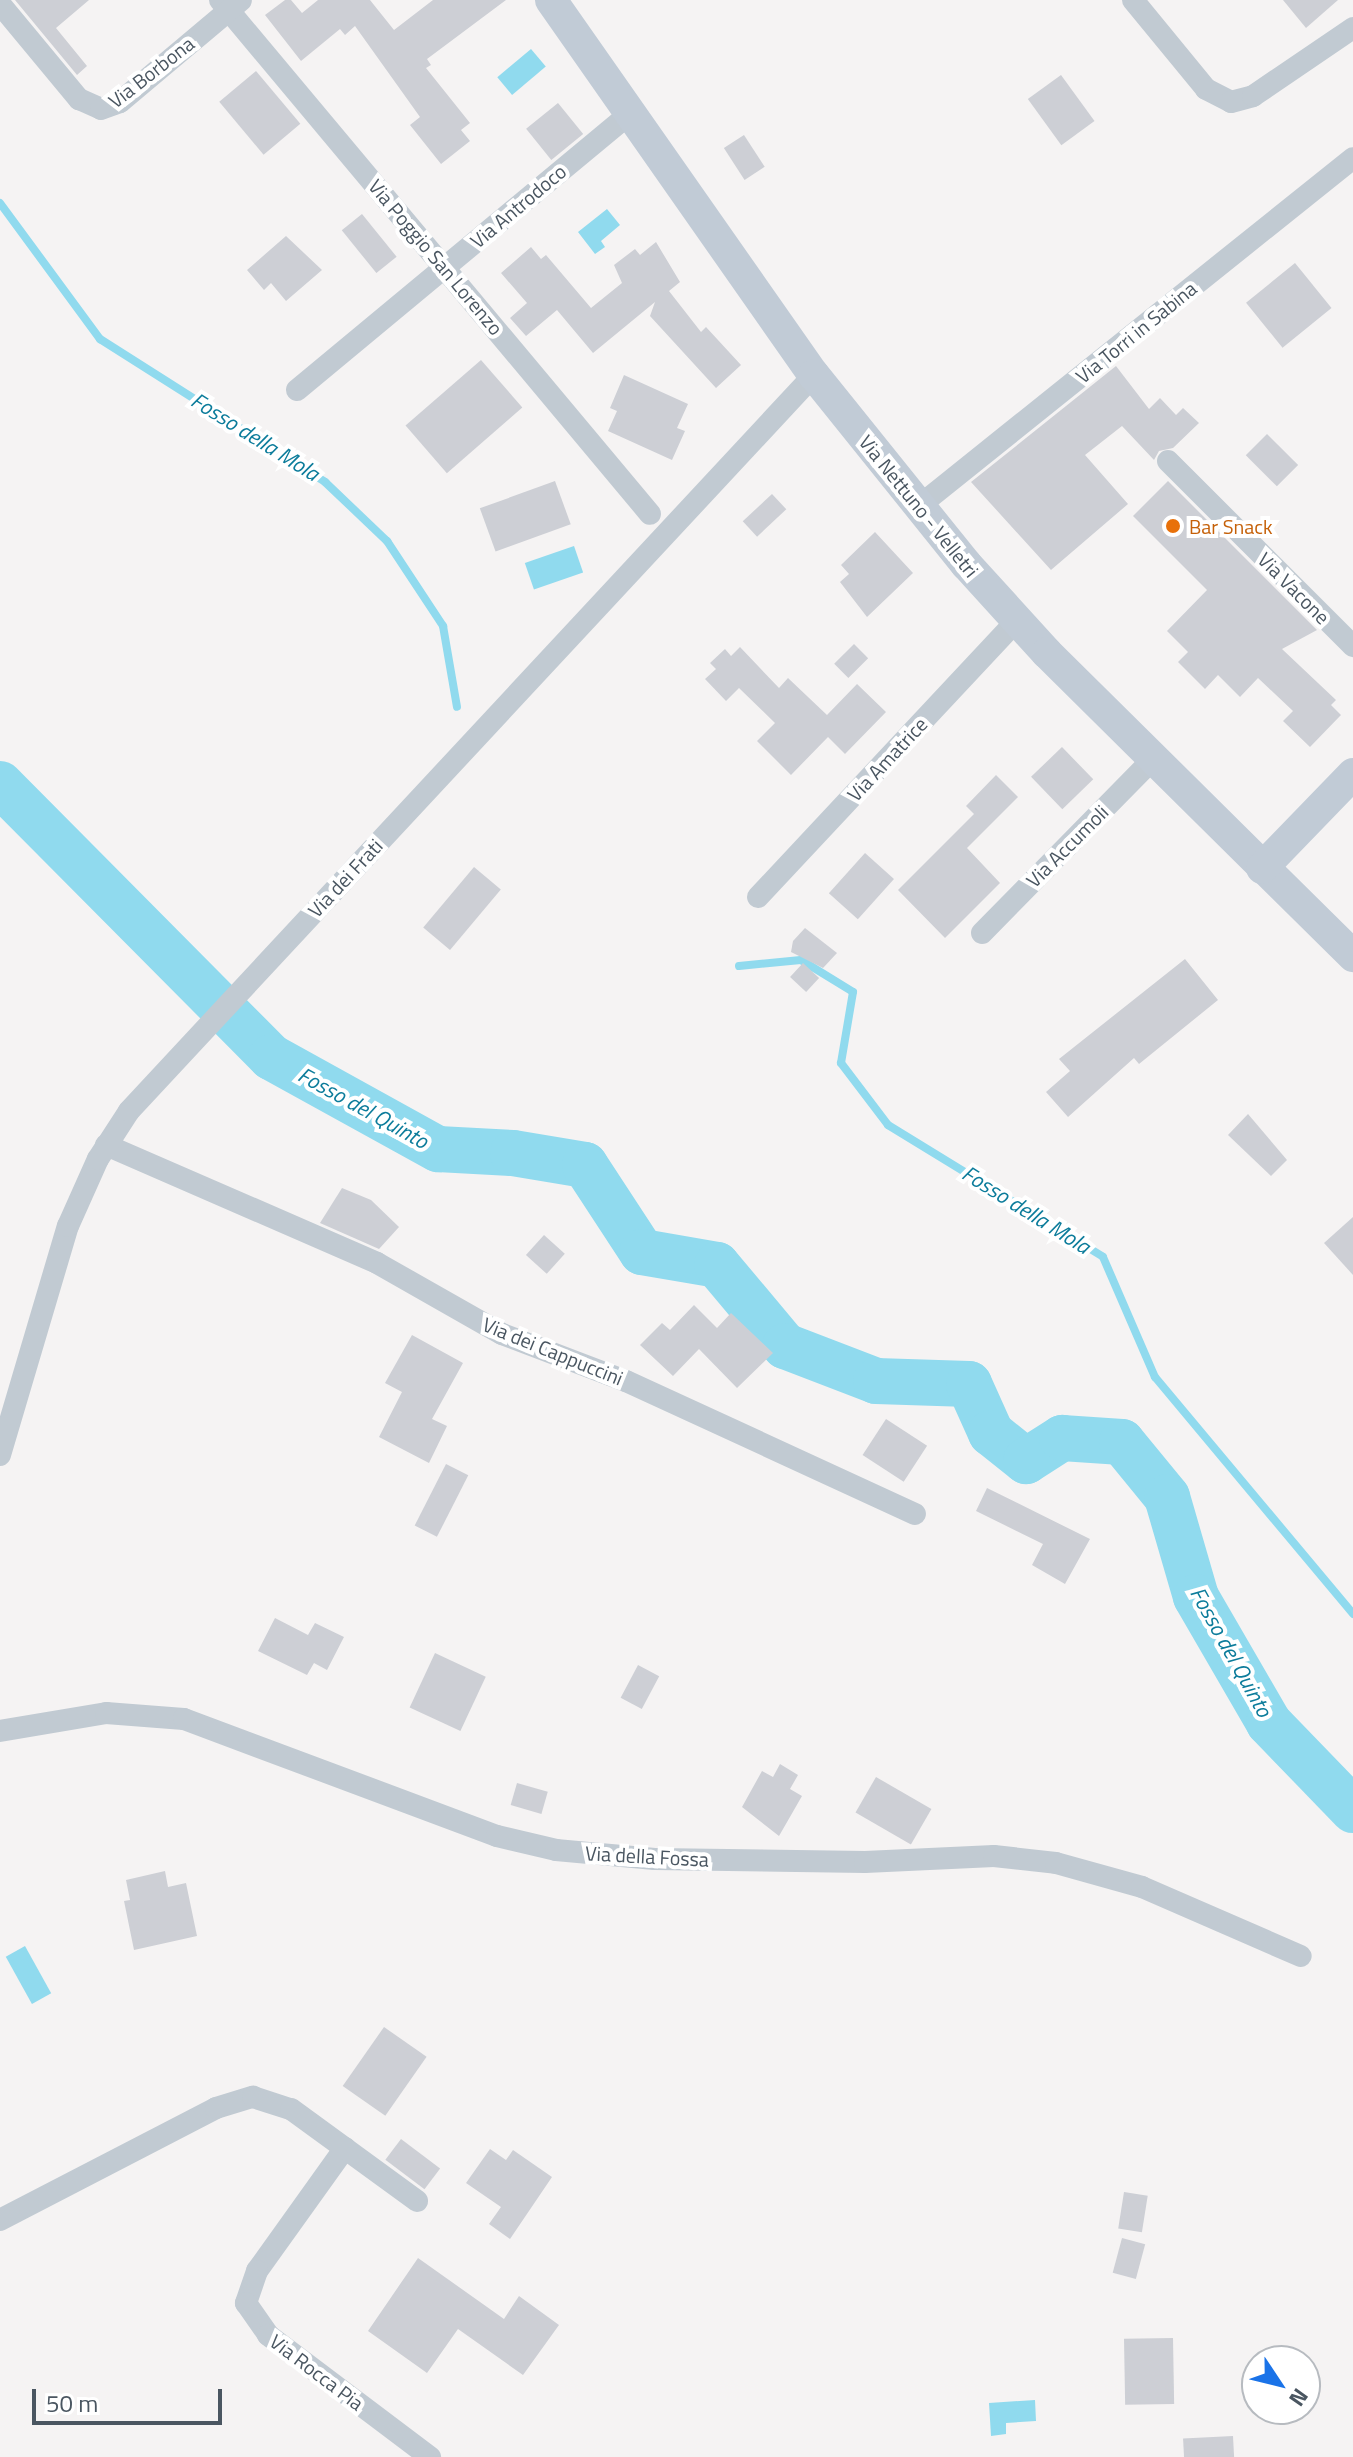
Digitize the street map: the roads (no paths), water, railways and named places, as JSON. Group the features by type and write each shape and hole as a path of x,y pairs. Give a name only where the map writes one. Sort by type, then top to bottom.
{"main road":[{"name":"Via Nettuno - Velletri","path":"551,0 628,115 814,375 919,506 1016,621 1353,956"},
{"path":"1262,868 1353,774"}],"street":[{"path":"1133,0 1206,89 1231,102 1253,96 1353,28"},
{"name":"Via Borbona","path":"0,4 79,99 101,109 120,102 230,3"},
{"name":"Via Poggio San Lorenzo","path":"230,3 650,514"},
{"name":"Via Antrodoco","path":"297,390 628,115"},
{"name":"Via Torri in Sabina","path":"919,506 1353,158"},
{"name":"Via dei Frati","path":"0,1455 62,1241 106,1145 148,1087 814,375"},
{"name":"Via Vacone","path":"1168,461 1353,646"},
{"name":"Via Amatrice","path":"758,897 1016,621"},
{"name":"Via Accumoli","path":"982,933 1153,759"},
{"name":"Via dei Cappuccini","path":"106,1145 377,1263 502,1334 635,1385 915,1514"},
{"name":"Via della Fossa","path":"0,1731 106,1713 184,1719 497,1836 556,1850 655,1859 865,1862 994,1856 1048,1862 1142,1887 1301,1956"},
{"path":"0,2220 237,2100 264,2098 280,2104 417,2201"},
{"name":"Via Rocca Pia","path":"345,2148 257,2271 246,2303 268,2335 430,2457"}],"water":[{"path":"531,49 546,67 512,95 497,77"},
{"path":"607,209 620,225 601,241 605,247 595,254 578,232"},
{"path":"574,546 583,572 534,589 525,563"},
{"path":"25,1946 51,1993 32,2004 6,1957"},
{"path":"1035,2400 1036,2421 1006,2423 1006,2434 991,2436 989,2403"}],"waterway":[{"name":"Fosso della Mola","path":"0,203 100,339 325,482 387,541 443,626 457,707"},
{"name":"Fosso del Quinto","path":"0,784 271,1057 438,1149 513,1153 585,1165 642,1252 717,1265 785,1346 876,1381 969,1384 991,1433 1026,1461 1062,1438 1122,1442 1167,1497 1196,1597 1269,1723 1353,1810"},
{"name":"Fosso della Mola","path":"739,966 801,960 853,992 841,1063 888,1125 1103,1257 1155,1377 1353,1614"}],"place":[{"name":"Bar Snack","path":"1173,526"}]}
